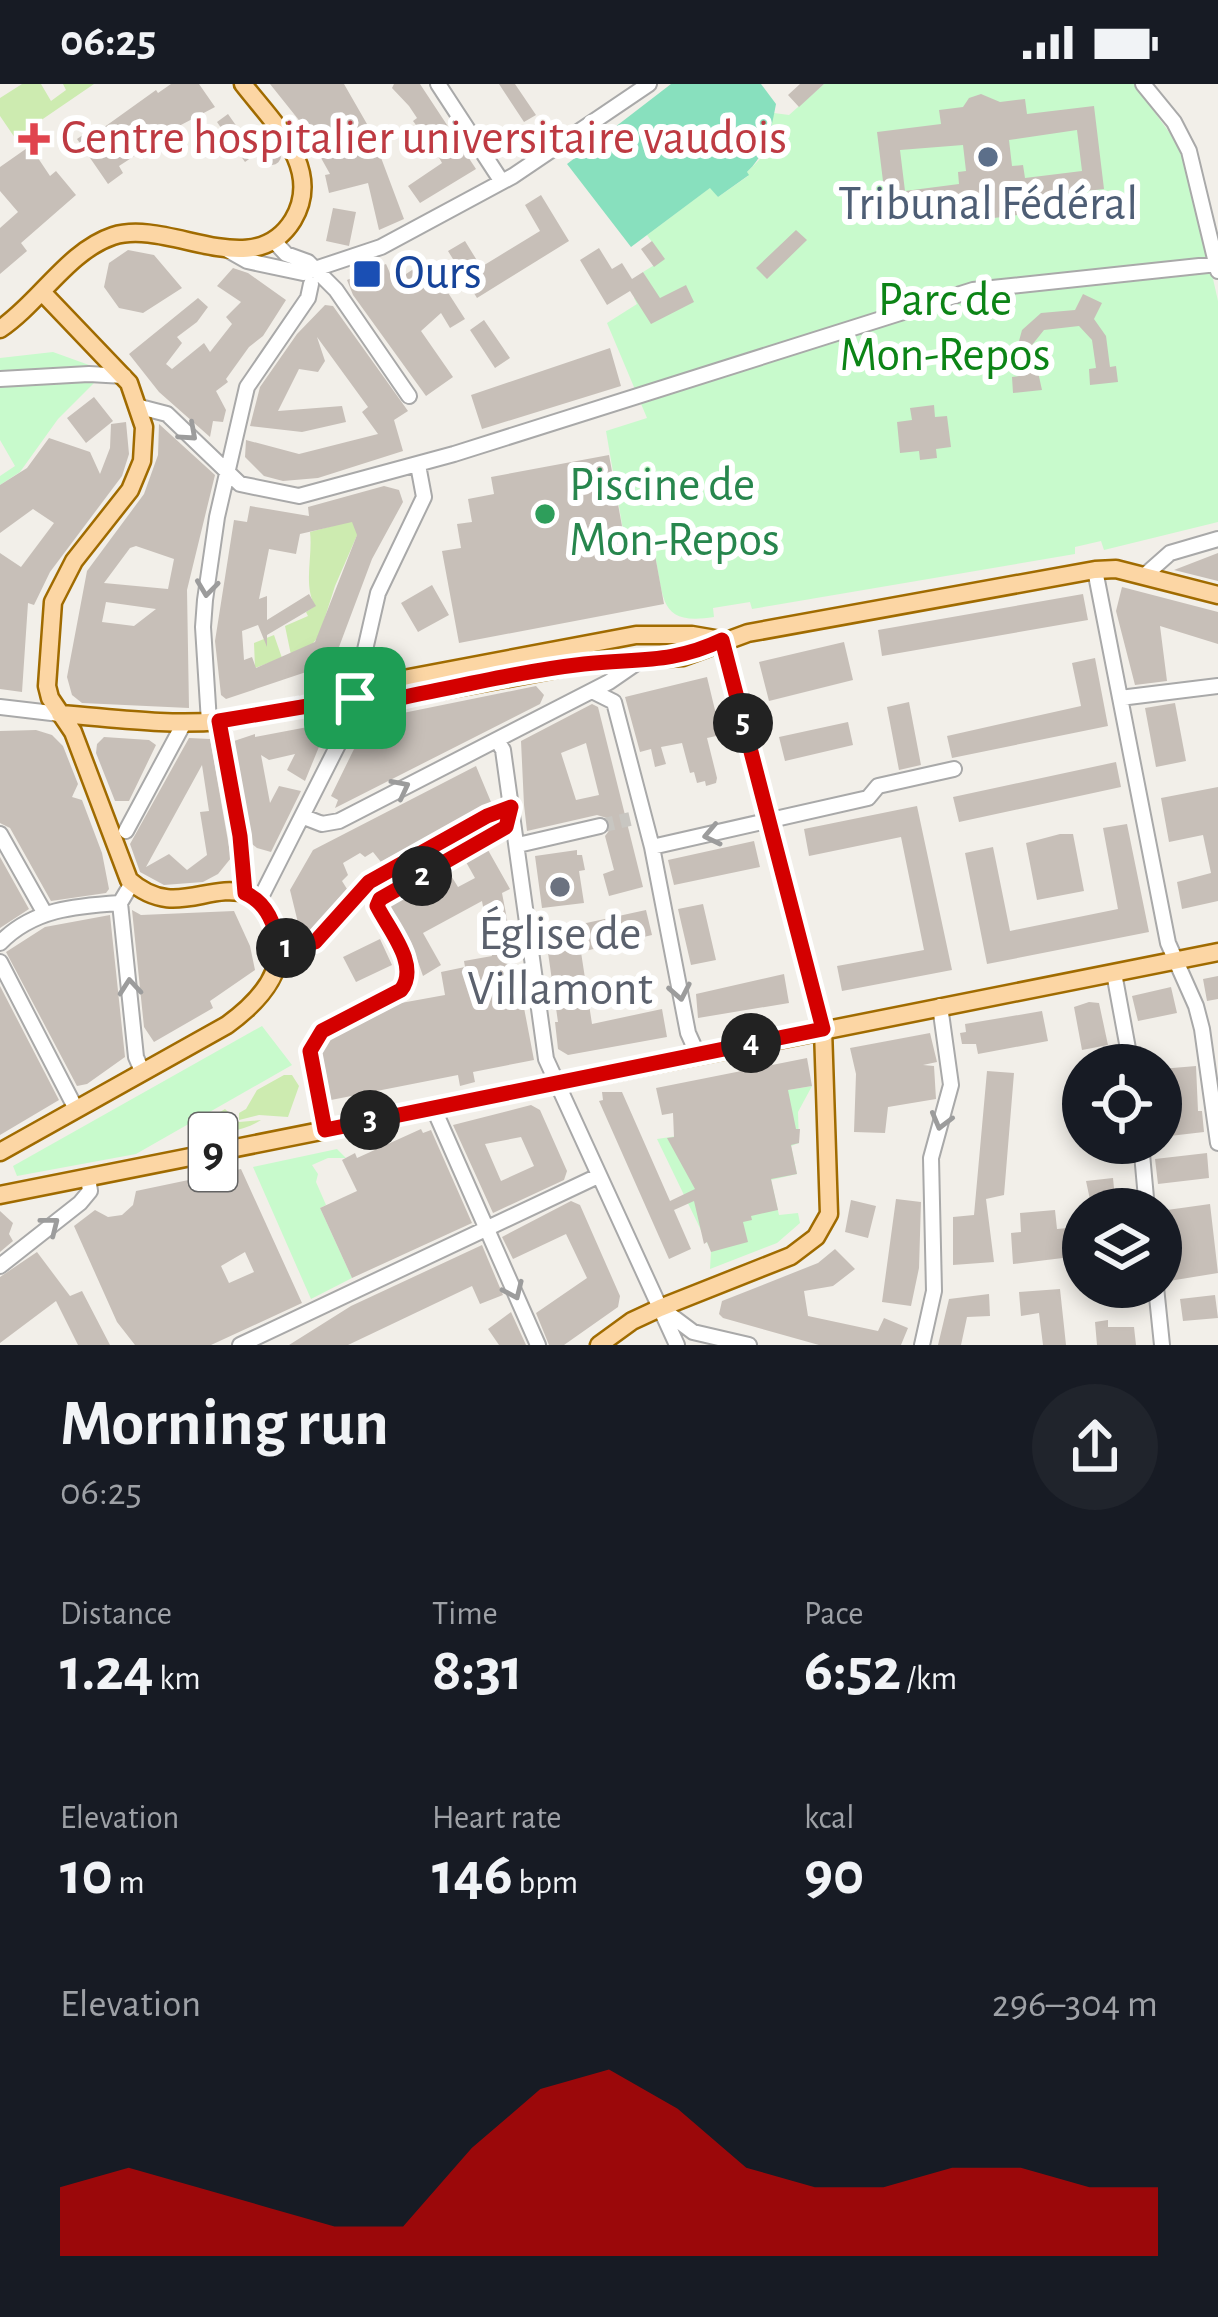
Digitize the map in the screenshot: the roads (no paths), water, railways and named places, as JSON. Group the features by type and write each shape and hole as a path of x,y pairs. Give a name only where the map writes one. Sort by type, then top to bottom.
{"main road":[{"path":"0,329 83,254 117,235 136,233 246,250 280,234 302,198 300,166 291,146 243,84"},
{"path":"0,1152 243,1013 271,980 279,950 277,932 252,897 178,899 153,895 132,883 117,856 73,731 47,686 53,602 74,561 130,490 142,461 144,427 124,376 43,293"},
{"path":"60,714 184,723 355,698 380,702 589,663 691,655 722,640 1095,570 1116,568 1218,595"},
{"path":"355,698 376,684 603,639 661,633 722,640"},
{"path":"599,1345 660,1308 791,1256 816,1237 830,1207 823,1029 722,640"},
{"name":"9","path":"0,1195 1218,952"}],"street":[{"path":"438,84 502,182"},
{"path":"224,247 262,266 313,276 416,231 502,182 649,84"},
{"path":"140,407 167,414 247,486 299,496 418,465 973,290 1218,266 1190,151 1143,84"},
{"path":"280,234 286,254 336,290 409,396"},
{"path":"252,897 214,721 202,627 217,517 247,387 308,298 313,276"},
{"path":"0,379 124,376"},
{"path":"252,897 304,817 334,754 355,698 378,593 424,497 418,465"},
{"path":"1144,576 1169,554 1218,539"},
{"path":"1095,570 1168,944 1210,1030 1218,1143"},
{"path":"304,817 322,824 339,820 592,691 638,662"},
{"path":"1120,698 1218,686"},
{"path":"592,691 614,703 637,817 652,847 688,1033 697,1053"},
{"path":"0,707 60,714"},
{"path":"126,831 184,723"},
{"path":"497,740 518,845 546,1059 677,1345"},
{"path":"652,847 868,798 878,786 954,769"},
{"path":"279,950 315,942 369,882 511,807"},
{"path":"325,1130 310,1051 322,1031 401,990 407,981 409,968 377,906 380,899 506,827 511,807"},
{"path":"518,845 601,826"},
{"path":"0,834 44,912"},
{"path":"132,883 120,903 136,1057 142,1071"},
{"path":"0,943 13,929 44,912 120,903"},
{"path":"0,962 76,1109"},
{"path":"1114,973 1127,1044"},
{"path":"922,1345 934,1291 931,1158 951,1084 940,1006"},
{"path":"433,1107 538,1345"},
{"path":"240,1345 598,1176"},
{"path":"0,1265 80,1203 90,1191 88,1178"},
{"path":"660,1308 693,1332 748,1345"},
{"path":"1158,1308 1162,1345"}],"tunnel":[{"path":"600,826 630,819"}],"place":[{"name":"Centre hospitalier universitaire vaudois","path":"34,139"},
{"name":"Tribunal Fédéral","path":"988,157"},
{"name":"Ours","path":"367,274"},
{"name":"Piscine de Mon-Repos","path":"545,514"},
{"name":"Église de Villamont","path":"560,887"}],"park label":[{"name":"Parc de Mon-Repos","path":"945,328"}]}
